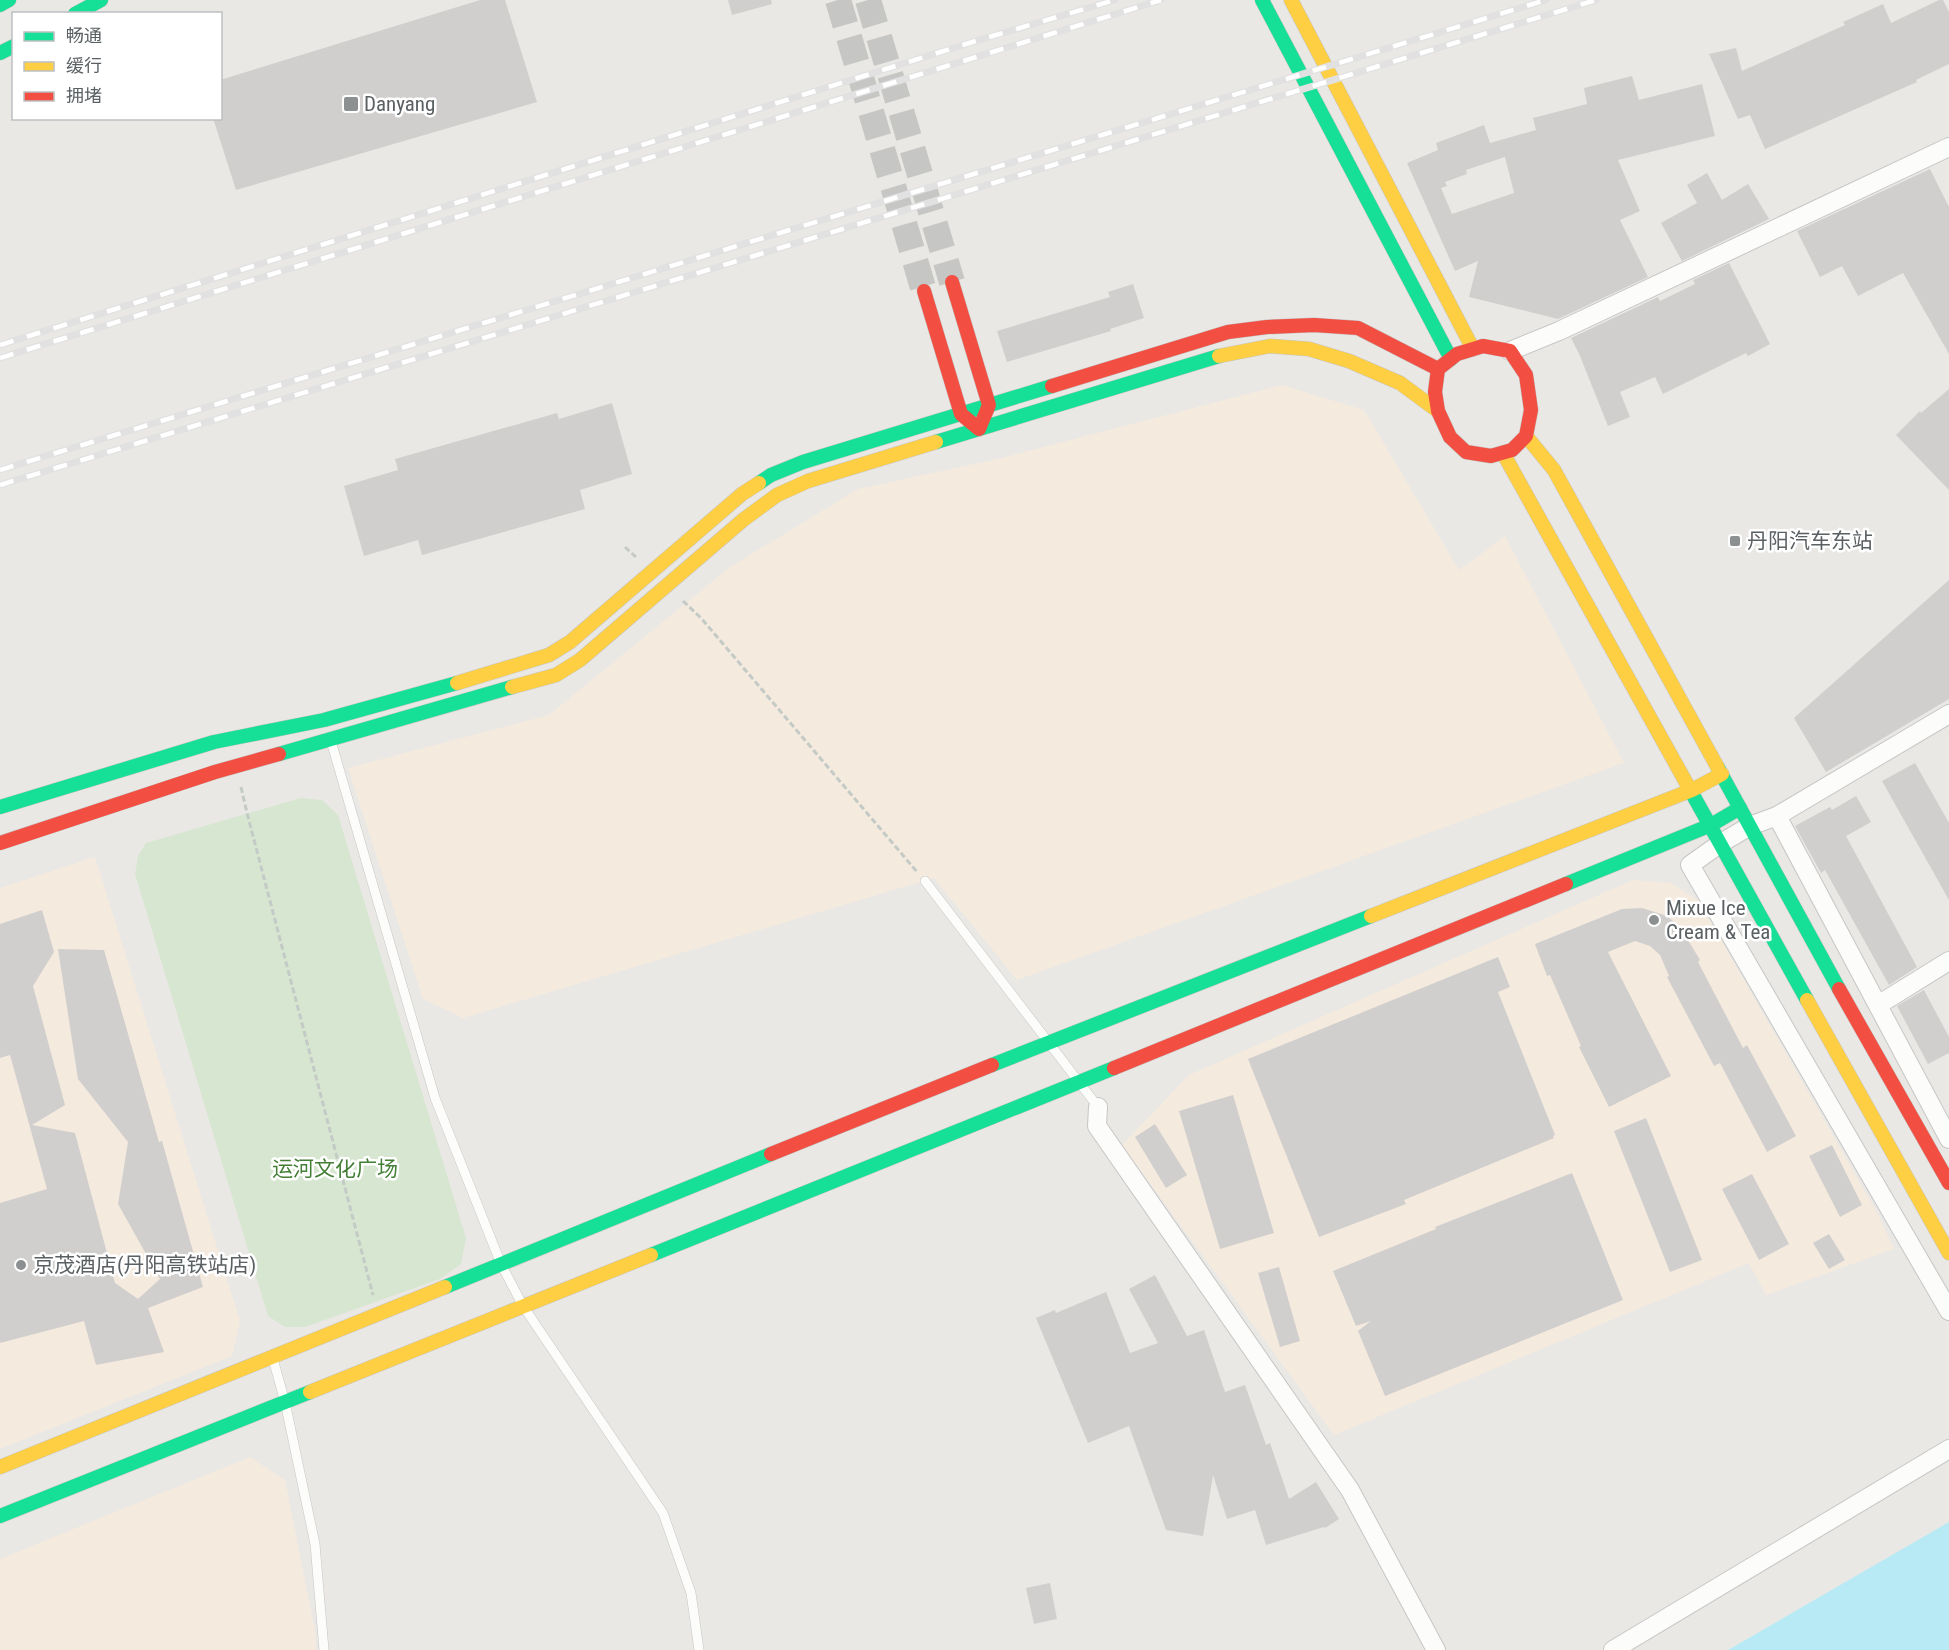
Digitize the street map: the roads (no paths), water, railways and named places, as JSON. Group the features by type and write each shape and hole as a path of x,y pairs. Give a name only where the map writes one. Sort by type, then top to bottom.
{"street":[{"path":"0,4 9,0"},
{"path":"79,12 101,0"},
{"path":"1262,0 1450,359"},
{"path":"1291,0 1473,349"},
{"path":"1510,351 1526,375 1531,410 1526,436 1512,450 1503,453 1491,456 1466,452 1450,437 1438,411 1435,393 1438,369 1456,354 1484,346 1510,351 1569,326 1949,147"},
{"path":"952,282 989,405 980,429"},
{"path":"924,291 961,414 980,429"},
{"path":"0,807 214,742 324,720 521,665 549,655 570,642 742,494 771,475 803,462 1228,332 1267,327 1314,325 1358,328 1438,369"},
{"path":"0,843 237,765 556,675 580,660 743,520 777,495 808,482 1233,352 1270,346 1309,349 1349,361 1400,382 1438,411"},
{"path":"1526,436 1554,470 1826,965 1949,1183"},
{"path":"1503,453 1692,790 1794,980 1949,1253"},
{"path":"1949,714 1777,816 1750,826 1720,843 1690,865 1949,1311"},
{"path":"0,1467 1048,1042 1692,790 1722,774"},
{"path":"0,1516 1080,1082 1711,825 1740,808"},
{"path":"1777,816 1949,1139"},
{"path":"1878,1005 1949,960"},
{"path":"1098,1107 1097,1126 1350,1490 1437,1650"},
{"path":"1612,1650 1949,1449"}],"lane":[{"path":"324,720 435,1098 501,1264 523,1306 663,1513 691,1593 699,1650"},
{"path":"925,881 1098,1107"},
{"path":"273,1357 285,1402 315,1544 324,1650"}],"water":[{"path":"1949,1522 1949,1650 1728,1650"}],"tunnel":[{"path":"838,0 924,291"},
{"path":"868,0 952,282"}],"railway":[{"path":"0,345 979,40 1115,0"},
{"path":"0,358 1161,0"},
{"path":"0,470 1546,0"},
{"path":"0,485 1596,0"}],"place":[{"name":"Danyang","path":"351,104"},
{"name":"丹阳汽车东站","path":"1735,541"},
{"name":"Mixue Ice Cream & Tea","path":"1654,920"},
{"name":"京茂酒店(丹阳高铁站店)","path":"21,1265"}],"park label":[{"name":"运河文化广场","path":"335,1169"}]}
